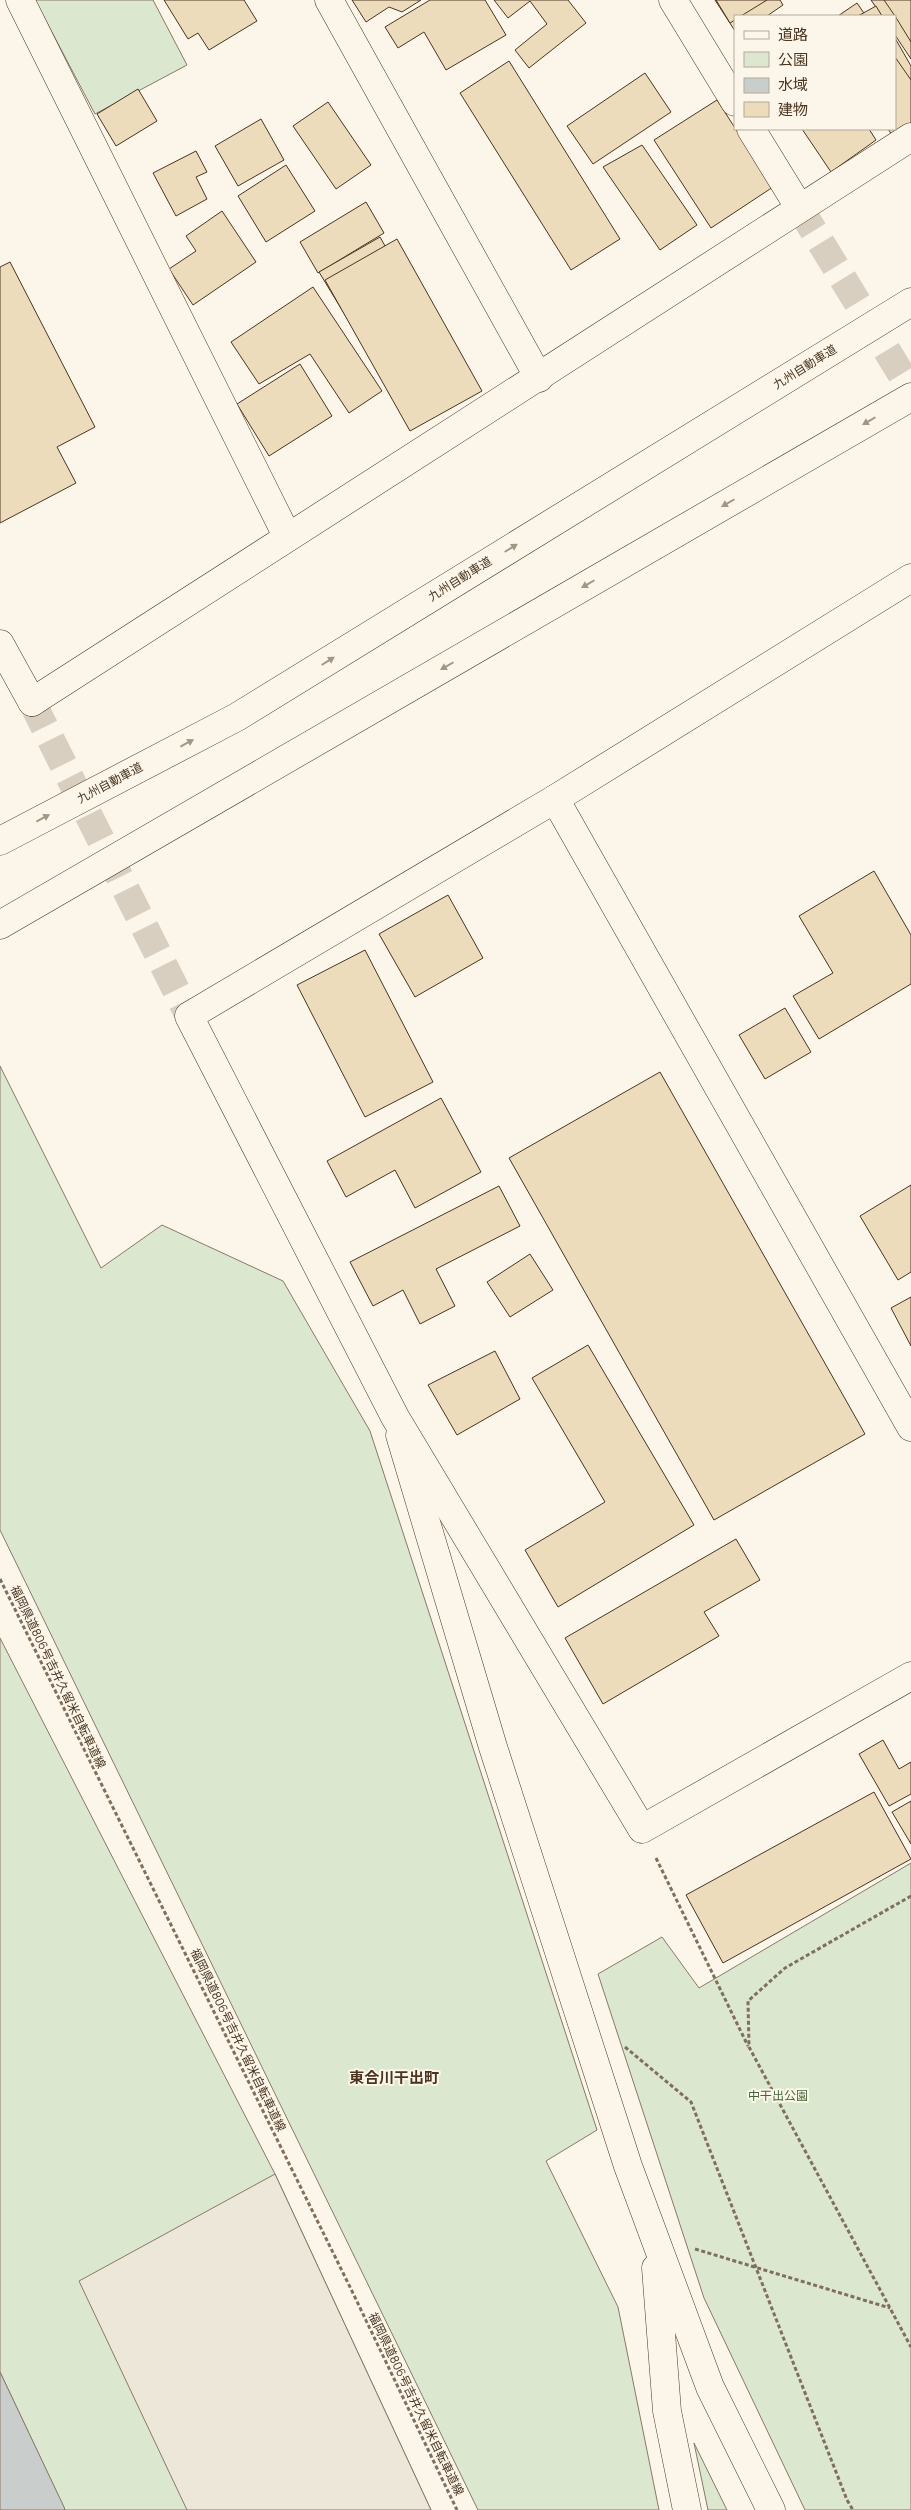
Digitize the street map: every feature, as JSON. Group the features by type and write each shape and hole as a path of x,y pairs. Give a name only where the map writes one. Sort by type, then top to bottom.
{"main road":[{"path":"20,0 287,536"},
{"path":"329,0 539,378"},
{"path":"673,0 734,100"},
{"path":"752,130 799,208"},
{"path":"0,644 32,702 287,536 539,378 911,137"},
{"name":"九州自動車道","path":"0,841 237,717 911,302"},
{"path":"2,923 911,397"},
{"path":"911,578 555,799 189,1016 395,1417 642,1829 911,1676"},
{"path":"555,799 911,1427"},
{"path":"395,1417 493,1747 628,2166 710,2387 771,2510"},
{"path":"653,2237 667,2411 687,2510"}],"path":[{"name":"福岡県道806号吉井久留米自転車道線","path":"0,1579 347,2280 457,2510"},
{"path":"642,1829 749,2047 911,2346"},
{"path":"749,2047 748,2001 785,1968 911,1896"},
{"path":"624,2046 691,2102 847,2500 853,2510"},
{"path":"653,2237 890,2308"}],"green space":[{"path":"35,0 153,0 187,65 95,114"},
{"path":"0,1066 101,1268 162,1225 283,1281 370,1431 597,2130 546,2161 618,2307 659,2510 478,2510 0,1530"},
{"path":"0,1638 275,2174 431,2510 65,2510 0,2372"},
{"name":"中干出公園","path":"911,1863 911,2510 805,2510 704,2298 598,1974 662,1937 699,1988"},
{"path":"694,2443 727,2510 708,2510"}],"shaded area":[{"path":"275,2174 431,2510 187,2510 79,2281"}],"water":[{"path":"0,2372 64,2507 65,2510 0,2510"}],"building":[{"path":"164,0 244,0 257,21 209,50 198,33 188,39"},
{"path":"352,0 421,0 402,12 389,7 366,22"},
{"path":"430,0 485,0 506,35 446,70 424,32 398,48 385,27"},
{"path":"494,0 568,0 586,23 529,68 515,50 547,24 530,1 508,18"},
{"path":"715,0 780,0 783,5 768,15 734,15 734,29"},
{"path":"716,0 767,0 743,15 734,15 734,21 730,23"},
{"path":"871,0 911,0 911,59 896,36 896,15 881,15"},
{"path":"884,0 911,0 911,42 896,15"},
{"path":"857,3 865,15 839,15"},
{"path":"876,6 881,15 860,15"},
{"path":"896,40 911,66 911,106 896,114"},
{"path":"896,58 911,80 911,125 894,138 889,130 896,130"},
{"path":"509,61 620,239 571,270 460,93"},
{"path":"645,73 671,112 593,164 567,126"},
{"path":"138,89 157,121 116,146 97,114"},
{"path":"717,100 734,126 734,130 736,130 773,187 711,228 654,140"},
{"path":"328,102 371,165 336,189 293,126"},
{"path":"261,119 284,160 238,186 215,146"},
{"path":"803,130 870,130 876,140 831,172"},
{"path":"642,145 697,225 660,250 603,167"},
{"path":"196,151 207,172 196,177 207,199 176,216 153,173"},
{"path":"286,165 315,211 266,242 238,196"},
{"path":"366,202 384,233 318,273 300,242"},
{"path":"222,211 256,262 193,305 169,269 196,251 186,236"},
{"path":"380,237 459,376 403,411 319,272"},
{"path":"397,239 482,391 410,431 325,280"},
{"path":"10,262 95,427 57,447 76,483 0,523 0,267"},
{"path":"313,287 382,391 349,413 310,354 259,384 231,342"},
{"path":"300,364 332,416 269,456 237,404"},
{"path":"874,871 911,935 911,984 819,1039 793,996 833,973 799,916"},
{"path":"448,895 483,958 415,997 379,934"},
{"path":"365,950 433,1082 365,1117 297,985"},
{"path":"785,1008 811,1052 765,1079 739,1035"},
{"path":"660,1072 865,1434 714,1520 509,1158"},
{"path":"441,1098 481,1172 415,1208 395,1170 346,1197 327,1161"},
{"path":"911,1185 911,1272 898,1280 860,1216"},
{"path":"499,1186 520,1226 436,1269 455,1306 420,1324 403,1290 373,1306 350,1262"},
{"path":"530,1254 553,1290 510,1317 487,1282"},
{"path":"911,1297 911,1346 891,1308"},
{"path":"588,1345 694,1525 558,1607 525,1550 605,1502 532,1378"},
{"path":"495,1351 520,1399 457,1435 428,1385"},
{"path":"736,1539 760,1580 704,1612 719,1636 603,1704 565,1638"},
{"path":"883,1740 899,1769 911,1762 911,1794 889,1806 859,1754"},
{"path":"874,1792 911,1859 723,1963 686,1895"},
{"path":"911,1801 911,1844 892,1812"}],"tunnel":[{"path":"799,207 911,390"},
{"path":"32,702 189,1016"}],"district":[{"name":"東合川干出町","path":"394,2078"}]}
